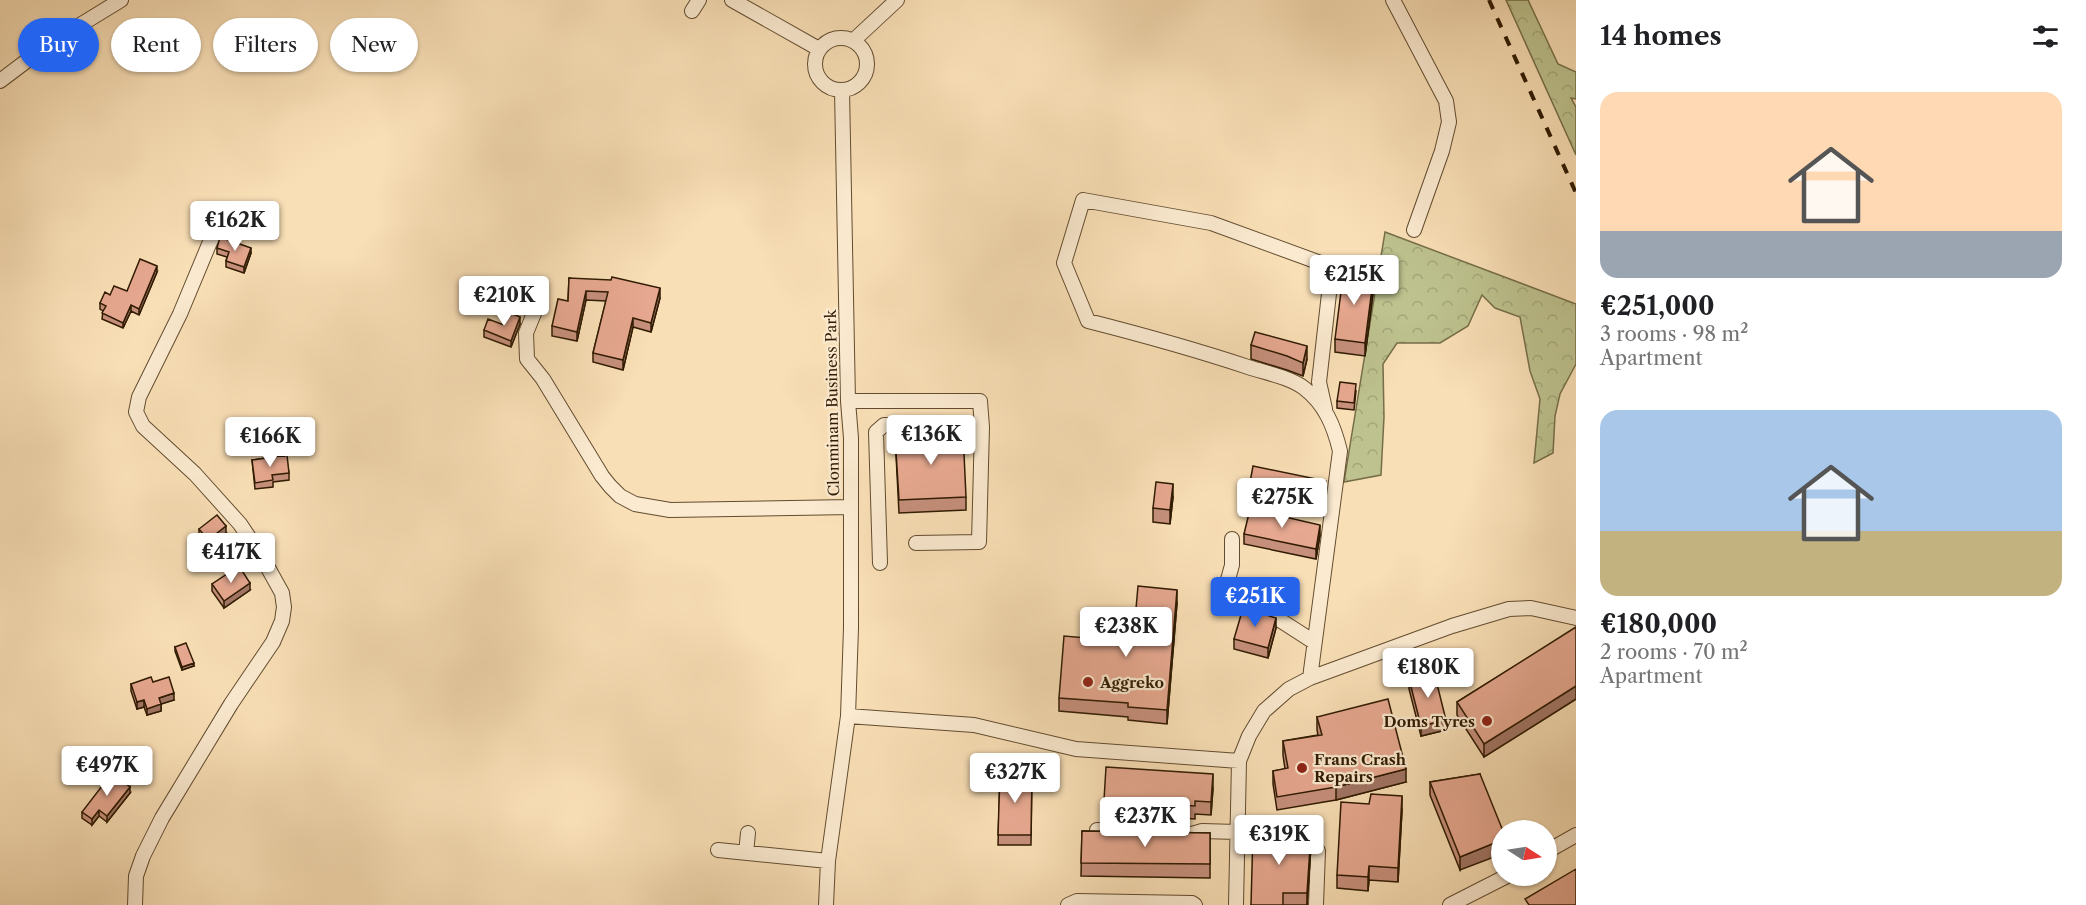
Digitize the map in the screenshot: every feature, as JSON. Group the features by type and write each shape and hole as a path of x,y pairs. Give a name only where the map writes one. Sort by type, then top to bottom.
{"street":[{"path":"0,81 49,44 122,0"},
{"path":"732,0 819,50"},
{"path":"854,40 897,0"},
{"path":"1394,0 1446,101 1449,122 1442,151 1414,230"},
{"path":"839,37 854,40 866,53 867,70 858,84 842,90 834,89 820,80 815,65 819,50 824,43 839,37"},
{"name":"Clonminam Business Park","path":"826,905 828,861 848,716 851,628 851,438 848,401 842,90"},
{"path":"1310,678 1340,451 1335,430 1325,410 1319,382 1331,276 1326,265 1211,223 1083,200 1064,263 1088,321 1170,341 1284,378 1304,387 1325,410"},
{"path":"135,905 136,876 162,818 219,724 273,642 282,621 284,607 282,593 262,556 240,524 195,474 143,426 136,412 139,397 180,314 210,242 223,222 234,214"},
{"path":"537,306 526,333 527,360 543,379 602,476 620,496 635,504 690,511 851,507"},
{"path":"848,401 980,401 982,427 979,542 916,543"},
{"path":"880,563 876,432 884,425 928,425 923,401"},
{"path":"1232,539 1232,565 1223,598 1269,613 1314,642"},
{"path":"1236,905 1239,761 1249,736 1264,711 1289,689 1310,678 1452,626 1509,609 1531,609 1576,618"},
{"path":"848,716 974,725 1076,749 1239,761"},
{"path":"1096,830 1192,834 1202,831 1238,832"},
{"path":"746,853 748,833"},
{"path":"1557,845 1576,834"},
{"path":"718,850 828,861"},
{"path":"1316,905 1318,851"},
{"path":"1450,905 1491,884"},
{"path":"1068,905 1077,901 1192,903 1195,905"}],"green space":[{"path":"1506,0 1528,0 1558,64 1576,72 1576,99 1571,98 1576,107 1576,155"},
{"path":"1385,232 1576,304 1576,364 1560,394 1555,416 1553,453 1534,463 1540,399 1530,371 1520,317 1495,308 1482,295 1468,326 1440,343 1397,343 1383,364 1384,417 1381,475 1344,482"}],"building":[{"path":"220,237 251,248 244,267 226,261 229,252 217,248"},
{"path":"140,259 157,266 139,309 131,305 123,323 102,313 106,306 100,303 105,292 110,295 114,286 127,291"},
{"path":"1344,268 1374,273 1365,343 1335,339"},
{"path":"612,277 660,288 651,323 633,318 623,360 593,353 608,292 586,291 577,332 552,326 558,299 568,301 569,278 611,280"},
{"path":"508,312 520,317 511,341 484,330 488,319 504,325"},
{"path":"1255,332 1307,346 1303,363 1251,345"},
{"path":"1340,382 1356,384 1354,403 1337,401"},
{"path":"264,427 289,431 285,456 256,442"},
{"path":"963,432 966,497 899,500 895,435"},
{"path":"287,455 289,473 272,475 273,480 255,483 252,460"},
{"path":"1253,466 1326,481 1323,504 1249,488"},
{"path":"1156,482 1173,484 1170,510 1153,508"},
{"path":"1250,509 1320,525 1316,549 1244,534"},
{"path":"217,515 226,526 208,540 199,529"},
{"path":"239,566 250,583 224,601 212,584"},
{"path":"1138,586 1177,590 1167,710 1128,707 1128,703 1059,698 1064,636 1133,642"},
{"path":"1243,608 1276,618 1268,648 1234,639"},
{"path":"1576,627 1576,686 1484,744 1457,702"},
{"path":"186,643 194,663 182,667 175,647"},
{"path":"1434,672 1446,720 1421,726 1409,679"},
{"path":"151,677 153,682 169,677 174,693 159,698 161,704 147,709 144,700 137,702 131,684"},
{"path":"1388,699 1406,769 1336,787 1277,797 1273,771 1288,768 1283,741 1322,735 1317,717"},
{"path":"1106,767 1213,774 1211,802 1195,801 1195,806 1104,800"},
{"path":"112,773 130,787 107,816 99,810 92,819 82,812"},
{"path":"1000,773 1032,774 1031,835 998,835"},
{"path":"1480,774 1499,820 1491,820 1491,844 1460,857 1430,782"},
{"path":"1371,794 1402,796 1398,868 1369,866 1368,877 1337,875 1341,802 1369,804"},
{"path":"1082,831 1210,833 1210,864 1081,863"},
{"path":"1253,831 1311,833 1307,893 1283,893 1283,905 1251,905"},
{"path":"1576,869 1576,905 1529,905 1525,899 1547,886 1557,886 1557,880"}],"railway":[{"path":"1489,0 1576,193"}],"place":[{"name":"Aggreko","path":"1088,682"},
{"name":"Doms Tyres","path":"1487,721"},
{"name":"Frans Crash Repairs","path":"1302,768"}]}
